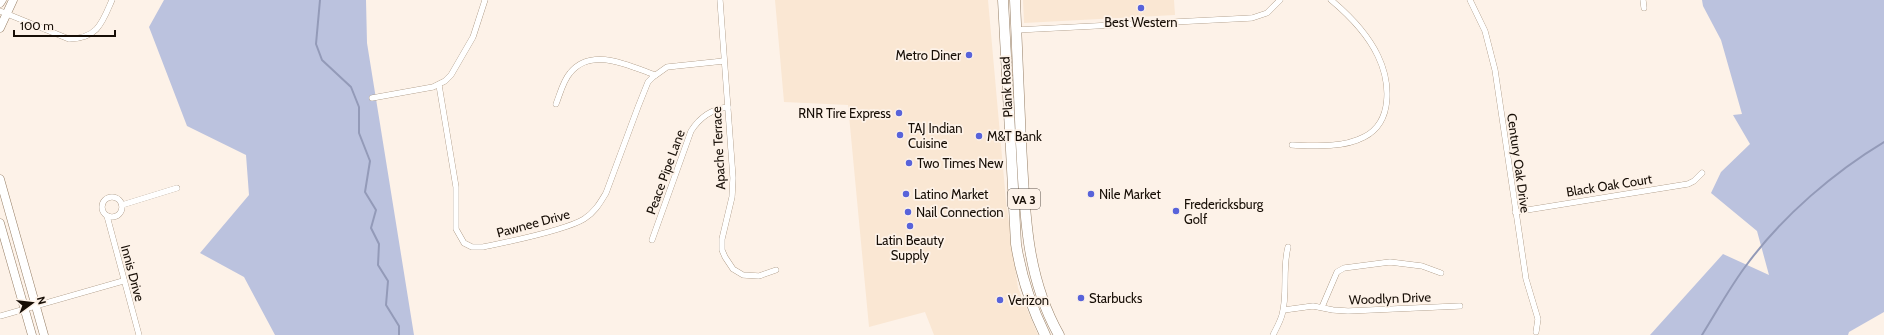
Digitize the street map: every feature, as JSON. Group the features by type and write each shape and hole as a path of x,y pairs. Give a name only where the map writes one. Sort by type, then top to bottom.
{"highway":[{"name":"Plank Road","path":"1003,0 1014,224 1018,256 1029,297 1045,335"},
{"name":"Plank Road","path":"1015,0 1025,209 1029,252 1043,302 1058,335"},
{"path":"1006,59 1011,69 1018,75"},
{"path":"1008,94 1014,97 1020,116"}],"street":[{"path":"0,4 2,0"},
{"path":"0,28 3,13 13,0"},
{"path":"3,13 69,39 79,39 101,26 112,0"},
{"path":"372,98 409,93 439,85 451,75 473,37 484,0"},
{"name":"Apache Terrace","path":"720,0 733,189 728,218 722,239 722,250 733,269 743,275 759,276 776,270"},
{"path":"1016,30 1252,18 1267,13 1280,0"},
{"path":"1292,145 1315,146 1357,141 1374,131 1385,114 1387,106 1386,87 1378,56 1359,28 1332,0"},
{"name":"Century Oak Drive","path":"1470,0 1485,31 1491,52 1526,279 1538,319 1536,332"},
{"path":"1643,0 1644,8"},
{"path":"556,104 570,73 575,67 587,61 596,59 612,60 655,74 660,70 673,66 724,61"},
{"name":"Pawnee Drive","path":"439,85 456,187 456,229 464,243 472,247 483,247 569,225 580,221 592,213 606,193 648,82 655,74"},
{"name":"Peace Pipe Lane","path":"652,240 691,131 706,114 728,108"},
{"name":"Black Oak Court","path":"1515,212 1688,184 1694,181 1702,173"},
{"path":"0,179 44,335"},
{"path":"122,205 177,188"},
{"path":"116,197 122,205 121,211 116,216 107,216 103,212 102,206 106,198 116,197"},
{"name":"Innis Drive","path":"107,216 123,281 139,335"},
{"path":"0,223 32,335"},
{"path":"1273,335 1284,310 1284,267 1288,247"},
{"name":"Woodlyn Drive","path":"1322,307 1337,272 1344,268 1390,262 1422,266 1441,273"},
{"path":"0,316 123,281"},
{"name":"Woodlyn Drive","path":"1284,310 1313,306 1348,311 1460,306"}],"shaded area":[{"path":"164,0 366,0 367,43 414,335 275,335 244,277 200,253 249,195 246,155 187,126 149,27"},
{"path":"775,0 988,0 1006,201 1018,288 1038,335 934,335 925,312 869,327 848,105 784,102"},
{"path":"1023,0 1174,0 1175,15 1024,23"},
{"path":"1702,0 1884,0 1884,312 1849,332 1848,335 1650,335 1723,254 1769,275 1757,231 1711,193 1721,172 1750,144 1733,115 1742,114 1721,40 1703,6"}],"waterway":[{"path":"320,0 316,44 322,60 351,87 359,107 359,133 370,161 365,192 376,210 371,228 379,244 378,265 388,281 386,305 399,326 399,335"},
{"path":"1702,335 1742,271 1777,228 1828,181 1884,142"}],"place":[{"name":"Best Western","path":"1141,8"},
{"name":"Metro Diner","path":"969,55"},
{"name":"RNR Tire Express","path":"899,113"},
{"name":"TAJ Indian Cuisine","path":"900,135"},
{"name":"M&T Bank","path":"979,136"},
{"name":"Two Times New","path":"909,163"},
{"name":"Latino Market","path":"906,194"},
{"name":"Nile Market","path":"1091,194"},
{"name":"Fredericksburg Golf","path":"1176,211"},
{"name":"Nail Connection","path":"908,212"},
{"name":"Latin Beauty Supply","path":"910,226"},
{"name":"Starbucks","path":"1081,298"},
{"name":"Verizon","path":"1000,300"}]}
